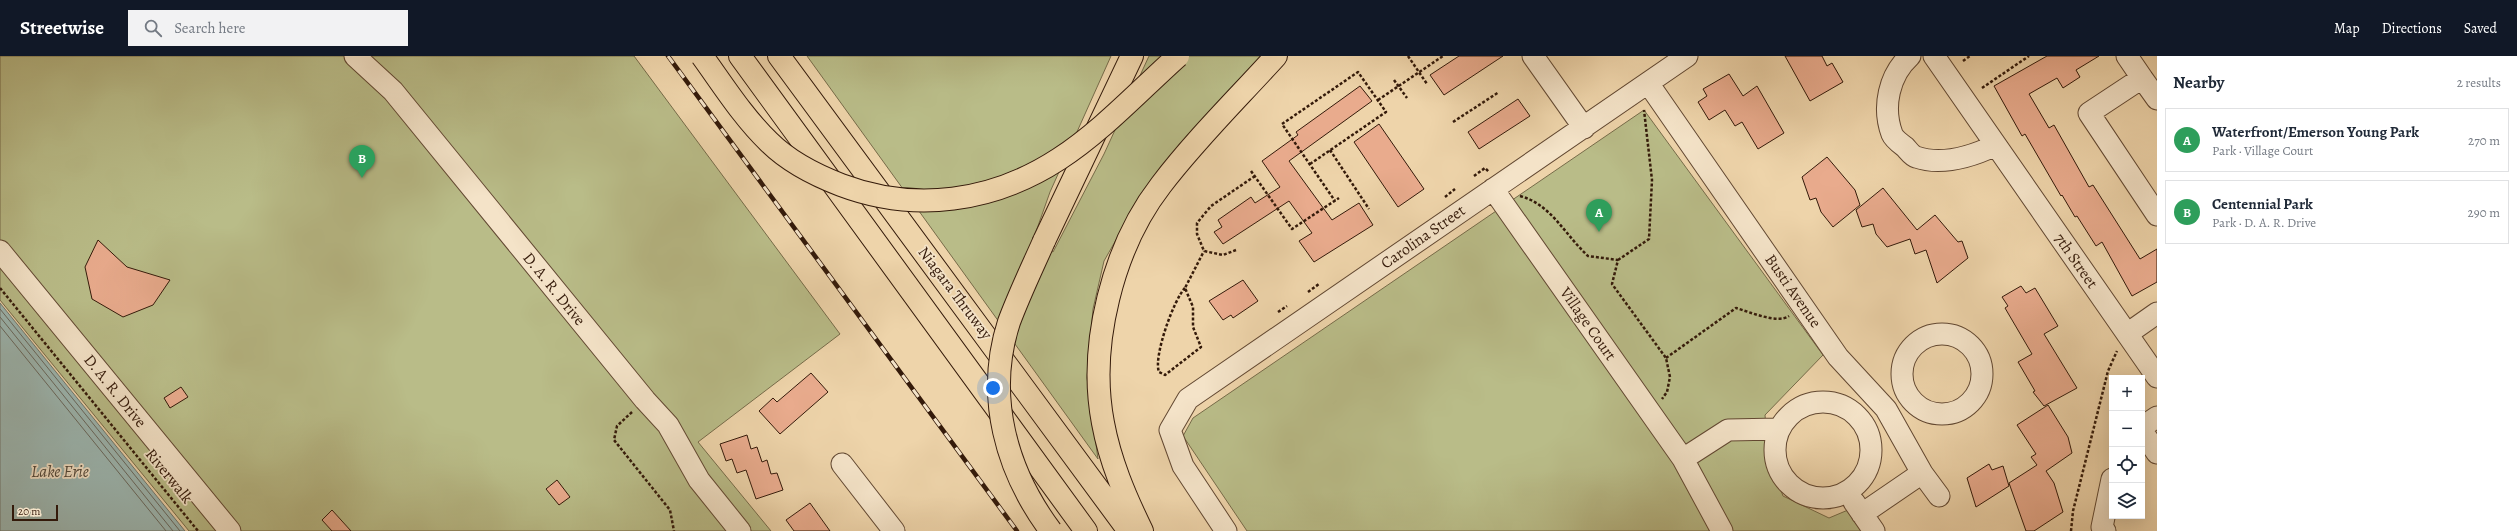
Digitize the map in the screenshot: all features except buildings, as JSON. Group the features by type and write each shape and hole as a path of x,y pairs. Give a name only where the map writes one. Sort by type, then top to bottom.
{"highway":[{"path":"702,56 769,142 802,167 825,179 860,193 913,202 943,201 977,196 1006,187 1033,175 1078,146 1178,56"},
{"name":"Niagara Thruway","path":"740,56 1086,531"},
{"name":"Niagara Thruway","path":"779,56 1129,531"},
{"path":"1051,531 1025,494 1013,467 1006,443 1000,395 1003,346 1009,324 1044,241 1132,56"},
{"path":"1142,531 1113,462 1100,404 1102,347 1116,272 1137,222 1161,184 1276,56"}],"street":[{"name":"D. A. R. Drive","path":"355,56 393,91 645,400 668,425 699,480 740,531"},
{"path":"1533,56 1584,128"},
{"name":"Carolina Street","path":"1226,531 1183,466 1170,430 1188,399 1687,56"},
{"path":"1910,56 1902,63 1890,84 1888,108 1892,136 1916,157 1941,160 1974,156 1996,145"},
{"name":"7th Street","path":"1934,56 1996,145 2122,342 2157,377"},
{"path":"2127,56 2157,99"},
{"path":"2142,78 2089,113 2154,203"},
{"name":"Busti Avenue","path":"1648,83 1838,357 1886,408 1922,473 1939,496"},
{"name":"Village Court","path":"1493,189 1683,459 1722,531"},
{"name":"D. A. R. Drive","path":"0,251 230,531"},
{"path":"2122,342 2157,313"},
{"path":"1886,408 1908,396"},
{"path":"1818,402 1835,403 1854,413 1862,421 1870,435 1872,452 1868,468 1860,482 1846,492 1832,497 1817,498 1802,493 1790,485 1781,473 1776,459 1775,444 1779,429 1789,416 1798,409 1818,402"},
{"path":"2145,425 2157,417"},
{"path":"1683,459 1728,430 1779,429"},
{"path":"2145,435 2157,453"},
{"path":"842,464 894,531"},
{"path":"1862,514 1922,473"},
{"path":"2101,530 2111,483"},
{"path":"1846,492 1874,531"}],"path":[{"path":"1408,56 1427,84"},
{"path":"1378,100 1443,56"},
{"path":"1963,61 1970,56"},
{"path":"1982,88 2029,56"},
{"path":"1310,164 1386,112 1358,72 1282,124 1335,201"},
{"path":"1394,80 1407,98"},
{"path":"1453,122 1499,92"},
{"path":"1515,194 1530,199 1542,206 1588,256 1618,260 1649,239 1652,180 1644,110 1642,106"},
{"path":"1330,150 1369,208"},
{"path":"1474,176 1485,168"},
{"path":"1251,171 1292,229 1339,198"},
{"path":"1185,288 1193,307 1193,327 1201,347 1165,375 1162,374 1157,368 1159,354 1173,307 1185,288 1204,251 1197,234 1197,223 1201,216 1212,206 1255,176"},
{"path":"1445,197 1455,189"},
{"path":"1204,251 1223,255 1236,250"},
{"path":"1618,260 1612,284 1666,358 1670,377 1667,392 1659,402"},
{"path":"1308,292 1318,284"},
{"name":"Riverwalk","path":"0,288 198,531"},
{"path":"1278,312 1287,306"},
{"path":"1666,358 1736,308 1771,318 1786,318 1790,316"},
{"path":"2071,531 2073,511 2108,371 2122,342"},
{"path":"632,412 617,426 614,440 670,510 674,531"}],"green space":[{"path":"0,56 634,56 840,334 698,442 771,531 189,531 0,300"},
{"path":"807,56 1111,56 1050,192 1033,240 1053,252 1104,154 1149,56 1262,56 1141,196 1104,261 1093,309 1087,378 1098,459"},
{"path":"1644,110 1823,355 1765,415 1768,456 1783,496 1829,518 1848,510 1863,531 1247,531 1183,436 1193,418"}],"water":[{"name":"Lake Erie","path":"0,303 185,531 0,531"}],"railway":[{"path":"668,56 1017,531"}],"place":[{"name":"Centennial Park","path":"362,178"},
{"name":"Waterfront/Emerson Young Park","path":"1599,232"}]}
